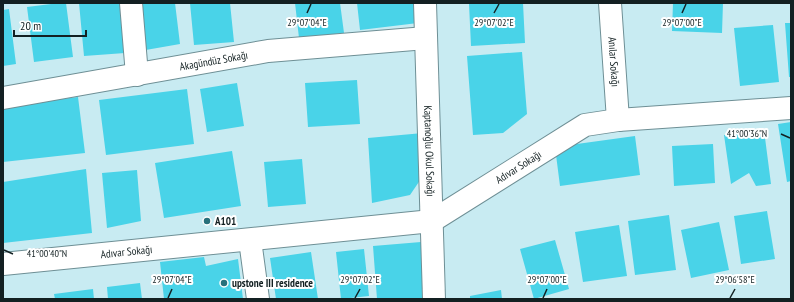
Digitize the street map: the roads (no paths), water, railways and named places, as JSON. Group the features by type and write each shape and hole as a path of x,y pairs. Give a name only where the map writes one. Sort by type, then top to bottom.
{"street":[{"path":"131,3 137,75"},
{"name":"Kaptanoğlu Okul Sokağı","path":"425,3 434,299"},
{"name":"Anılar Sokağı","path":"610,3 618,120"},
{"name":"Akagündüz Sokağı","path":"3,98 268,51 426,38"},
{"name":"Adıvar Sokağı","path":"3,264 432,222 586,125 618,120 791,108"},
{"path":"250,240 258,299"}],"place":[{"name":"A101","path":"207,221"},
{"name":"upstone III residence","path":"224,283"}]}
